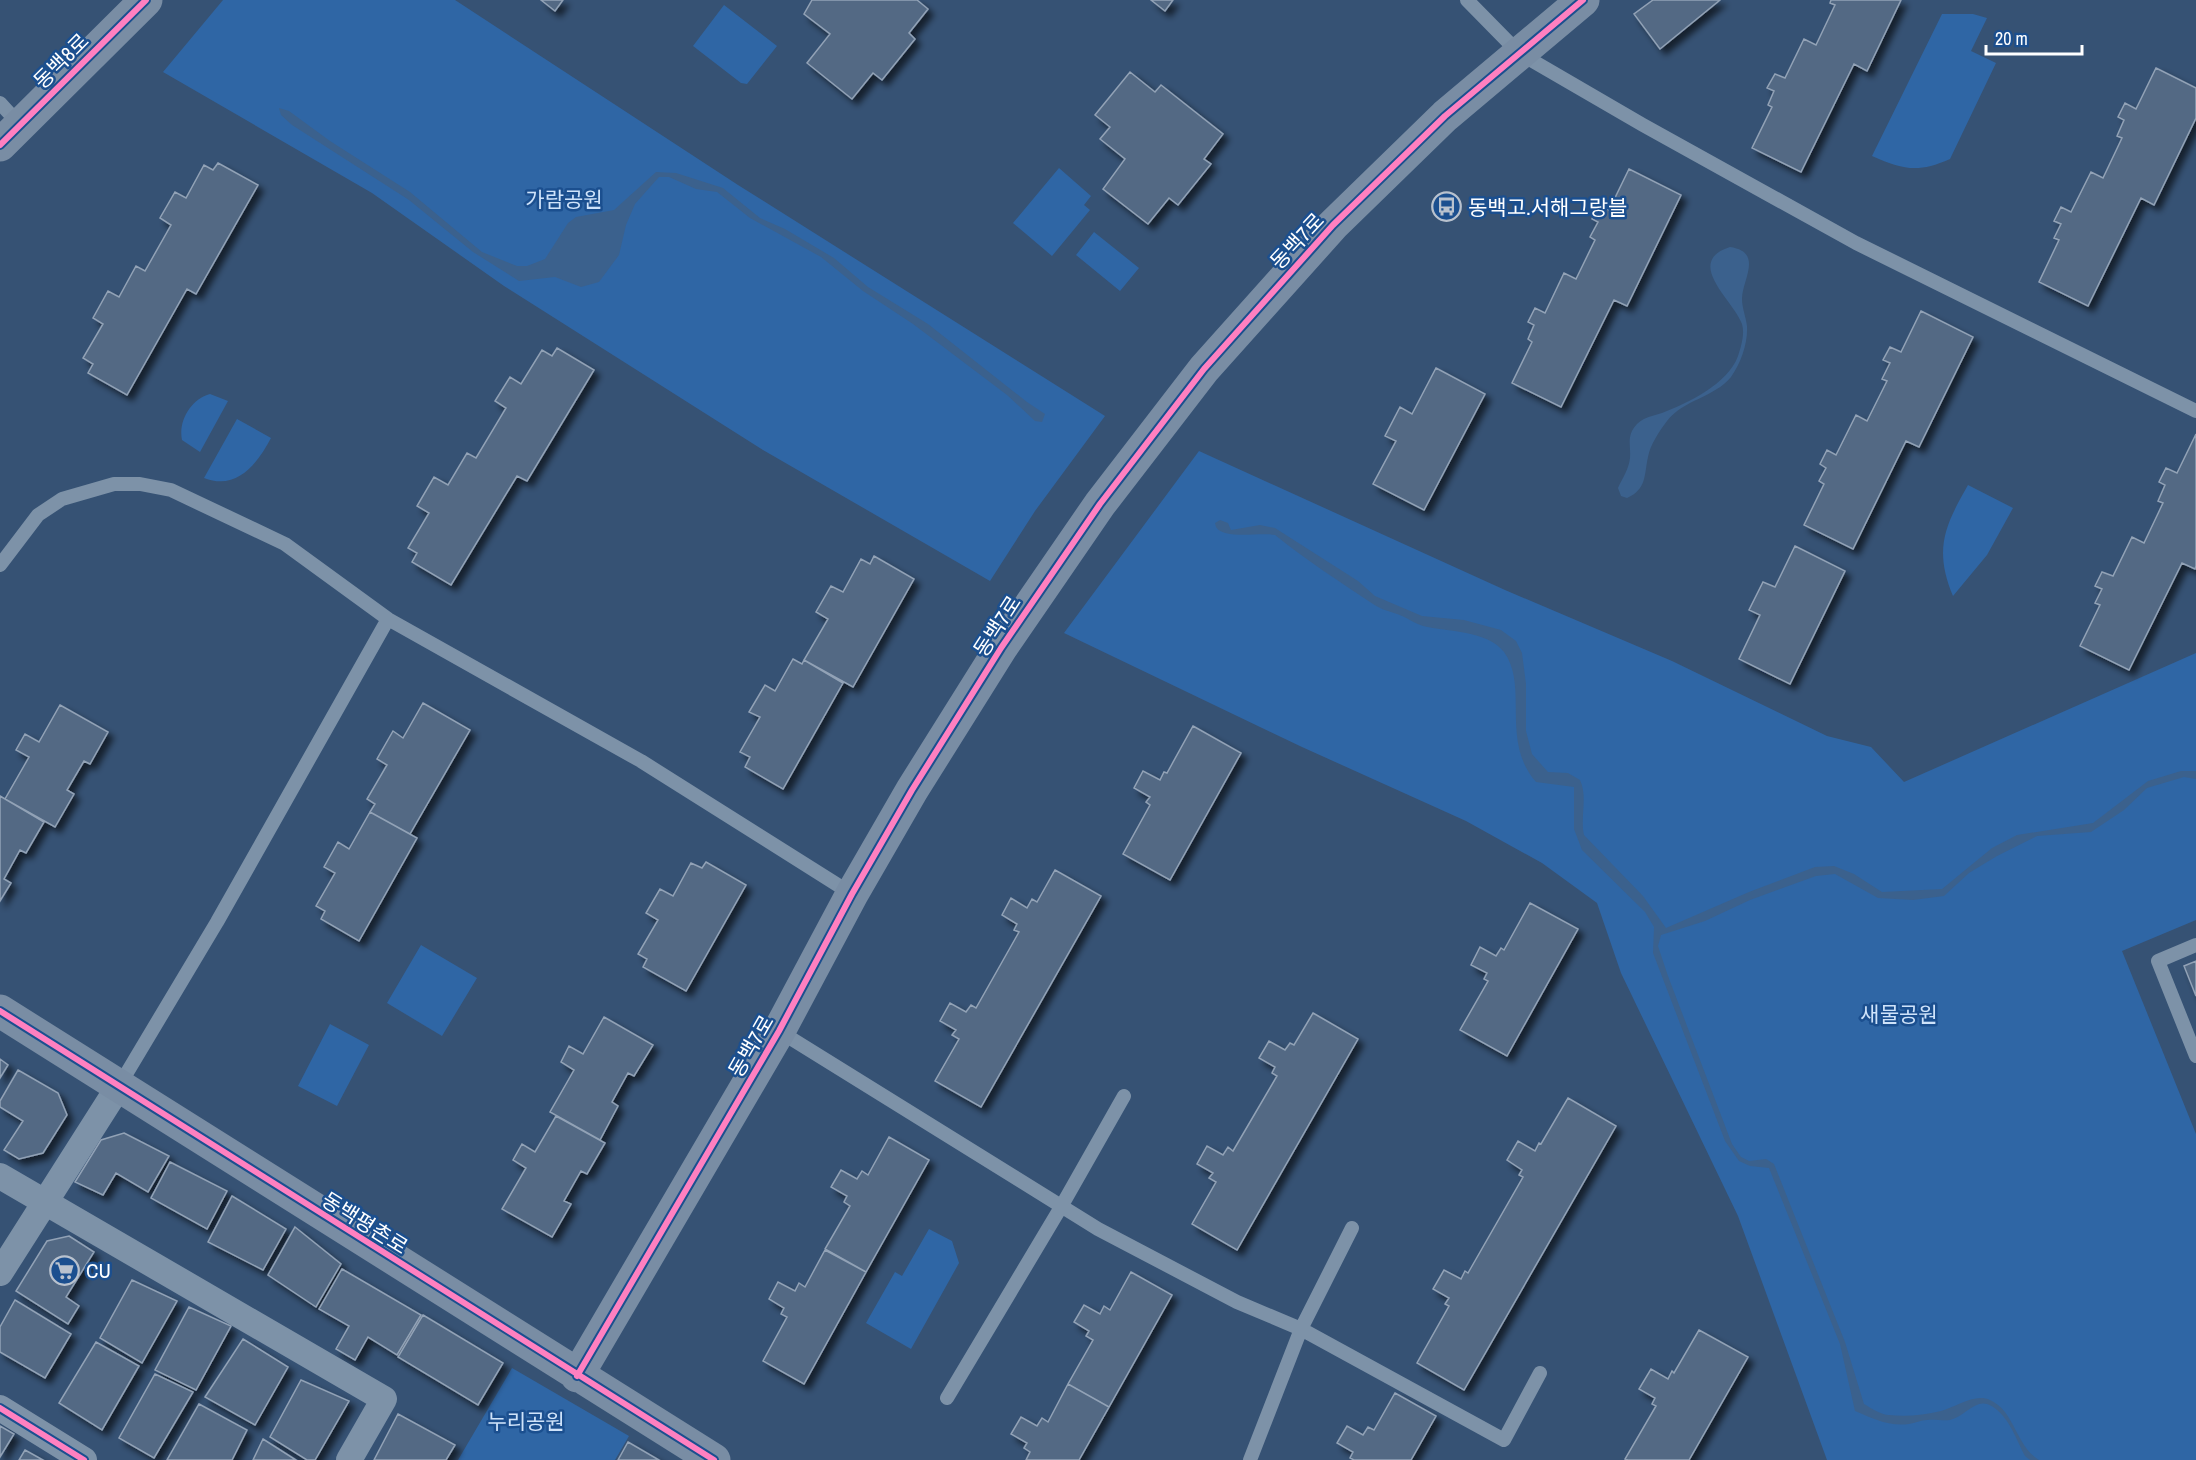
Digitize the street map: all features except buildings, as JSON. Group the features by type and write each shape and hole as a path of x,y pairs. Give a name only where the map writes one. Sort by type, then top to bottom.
{"street":[{"name":"동백8로","path":"7,124 146,0"},
{"name":"동백7로","path":"577,1376 778,1031 852,894 912,790 1001,648 1106,497 1204,369 1257,307 1383,175 1445,116 1583,0"},
{"name":"동백평촌로","path":"0,1011 577,1376 714,1460"},
{"path":"0,1272 120,1086"},
{"path":"0,1176 384,1399 349,1460"},
{"path":"0,1408 84,1460"}],"lane":[{"path":"1467,0 1519,53 1856,243 2196,411"},
{"path":"0,565 38,515 62,499 114,484 140,484 171,490 285,544 388,619 641,761 852,894"},
{"path":"120,1086 217,922 388,619"},
{"path":"2196,945 2158,961 2196,1056"},
{"path":"778,1031 1061,1207 1237,1302 1301,1329 1504,1440 1540,1373"},
{"path":"946,1398 1061,1207 1124,1096"},
{"path":"1250,1460 1301,1329 1352,1228"}],"green space":[{"name":"가람공원","path":"223,0 455,0 738,185 1105,416 1035,511 990,581 763,450 504,286 372,193 163,72"},
{"path":"724,5 777,46 747,84 741,83 693,46"},
{"path":"1942,14 1973,14 1987,18 1971,51 1996,63 1950,159 1929,166 1911,168 1872,156"},
{"path":"1059,168 1091,196 1084,205 1090,210 1052,256 1013,223"},
{"path":"1094,232 1139,268 1120,291 1076,255"},
{"path":"210,394 228,401 200,452 182,440 182,426 192,406"},
{"path":"237,419 271,438 245,473 226,481 204,478"},
{"name":"새물공원","path":"1199,451 1505,590 1672,661 1827,736 1871,747 1904,782 2196,653 2196,920 2122,951 2196,1134 2196,1460 1827,1460 1738,1216 1621,973 1597,903 1542,863 1466,821 1302,747 1064,633"},
{"path":"1968,485 2013,508 1987,555 1953,596 1944,565 1944,539 1953,514"},
{"path":"421,945 477,978 442,1036 387,1003"},
{"path":"330,1024 369,1045 337,1106 298,1086"},
{"path":"929,1229 952,1241 959,1263 911,1349 866,1323 895,1272 902,1276"},
{"name":"누리공원","path":"512,1368 629,1436 615,1460 458,1460"}],"shaded area":[{"path":"279,108 289,111 330,141 410,192 482,252 517,266 527,266 545,259 568,223 576,217 614,210 656,172 676,173 723,188 760,218 785,229 834,258 868,287 928,324 1045,414 1042,422 1035,421 1007,395 913,324 863,291 821,257 750,218 717,192 696,189 669,177 659,177 635,204 626,225 619,255 599,282 581,287 555,277 519,281 473,252 409,200 292,125 281,115"},
{"path":"1730,247 1740,250 1749,261 1742,299 1747,332 1738,366 1724,384 1682,408 1667,421 1651,448 1641,486 1627,498 1621,496 1618,488 1628,466 1630,436 1637,424 1646,418 1683,404 1706,391 1726,375 1738,356 1743,336 1742,324 1711,272 1711,262 1717,254"},
{"path":"1220,520 1228,523 1231,530 1260,525 1275,528 1358,581 1375,596 1422,616 1464,620 1501,630 1516,641 1522,653 1526,684 1526,731 1532,754 1548,772 1568,773 1580,780 1583,793 1584,835 1643,896 1666,928 1749,892 1815,867 1834,866 1854,874 1882,892 1942,889 1992,848 2017,835 2093,823 2148,781 2181,771 2196,771 2196,779 2184,777 2147,788 2124,810 2091,832 2037,836 1969,873 1944,896 1913,900 1878,898 1835,874 1816,876 1750,900 1705,921 1661,935 1658,946 1732,1144 1741,1157 1749,1161 1766,1159 1774,1164 1845,1342 1864,1404 1886,1415 1908,1416 1941,1411 1972,1399 1984,1398 1998,1405 2005,1412 2025,1446 2039,1460 2030,1460 2025,1456 2005,1419 1987,1404 1978,1404 1950,1420 1925,1420 1902,1425 1881,1421 1855,1411 1840,1344 1769,1168 1750,1166 1739,1161 1725,1141 1653,953 1654,927 1645,912 1582,850 1574,829 1574,787 1536,782 1525,766 1519,749 1514,681 1511,666 1504,652 1497,645 1477,636 1423,626 1380,608 1323,571 1275,535 1226,533 1216,527 1215,523"}],"cycle path":[{"path":"0,145 146,0"},
{"path":"577,1376 779,1031 852,894 912,790 1001,648 1100,504 1204,369 1333,225 1445,116 1583,0"},
{"path":"0,1011 714,1460"},
{"path":"0,1408 84,1460"}],"place":[{"name":"동백고.서해그랑블","path":"1447,207"},
{"name":"CU","path":"65,1270"}]}
